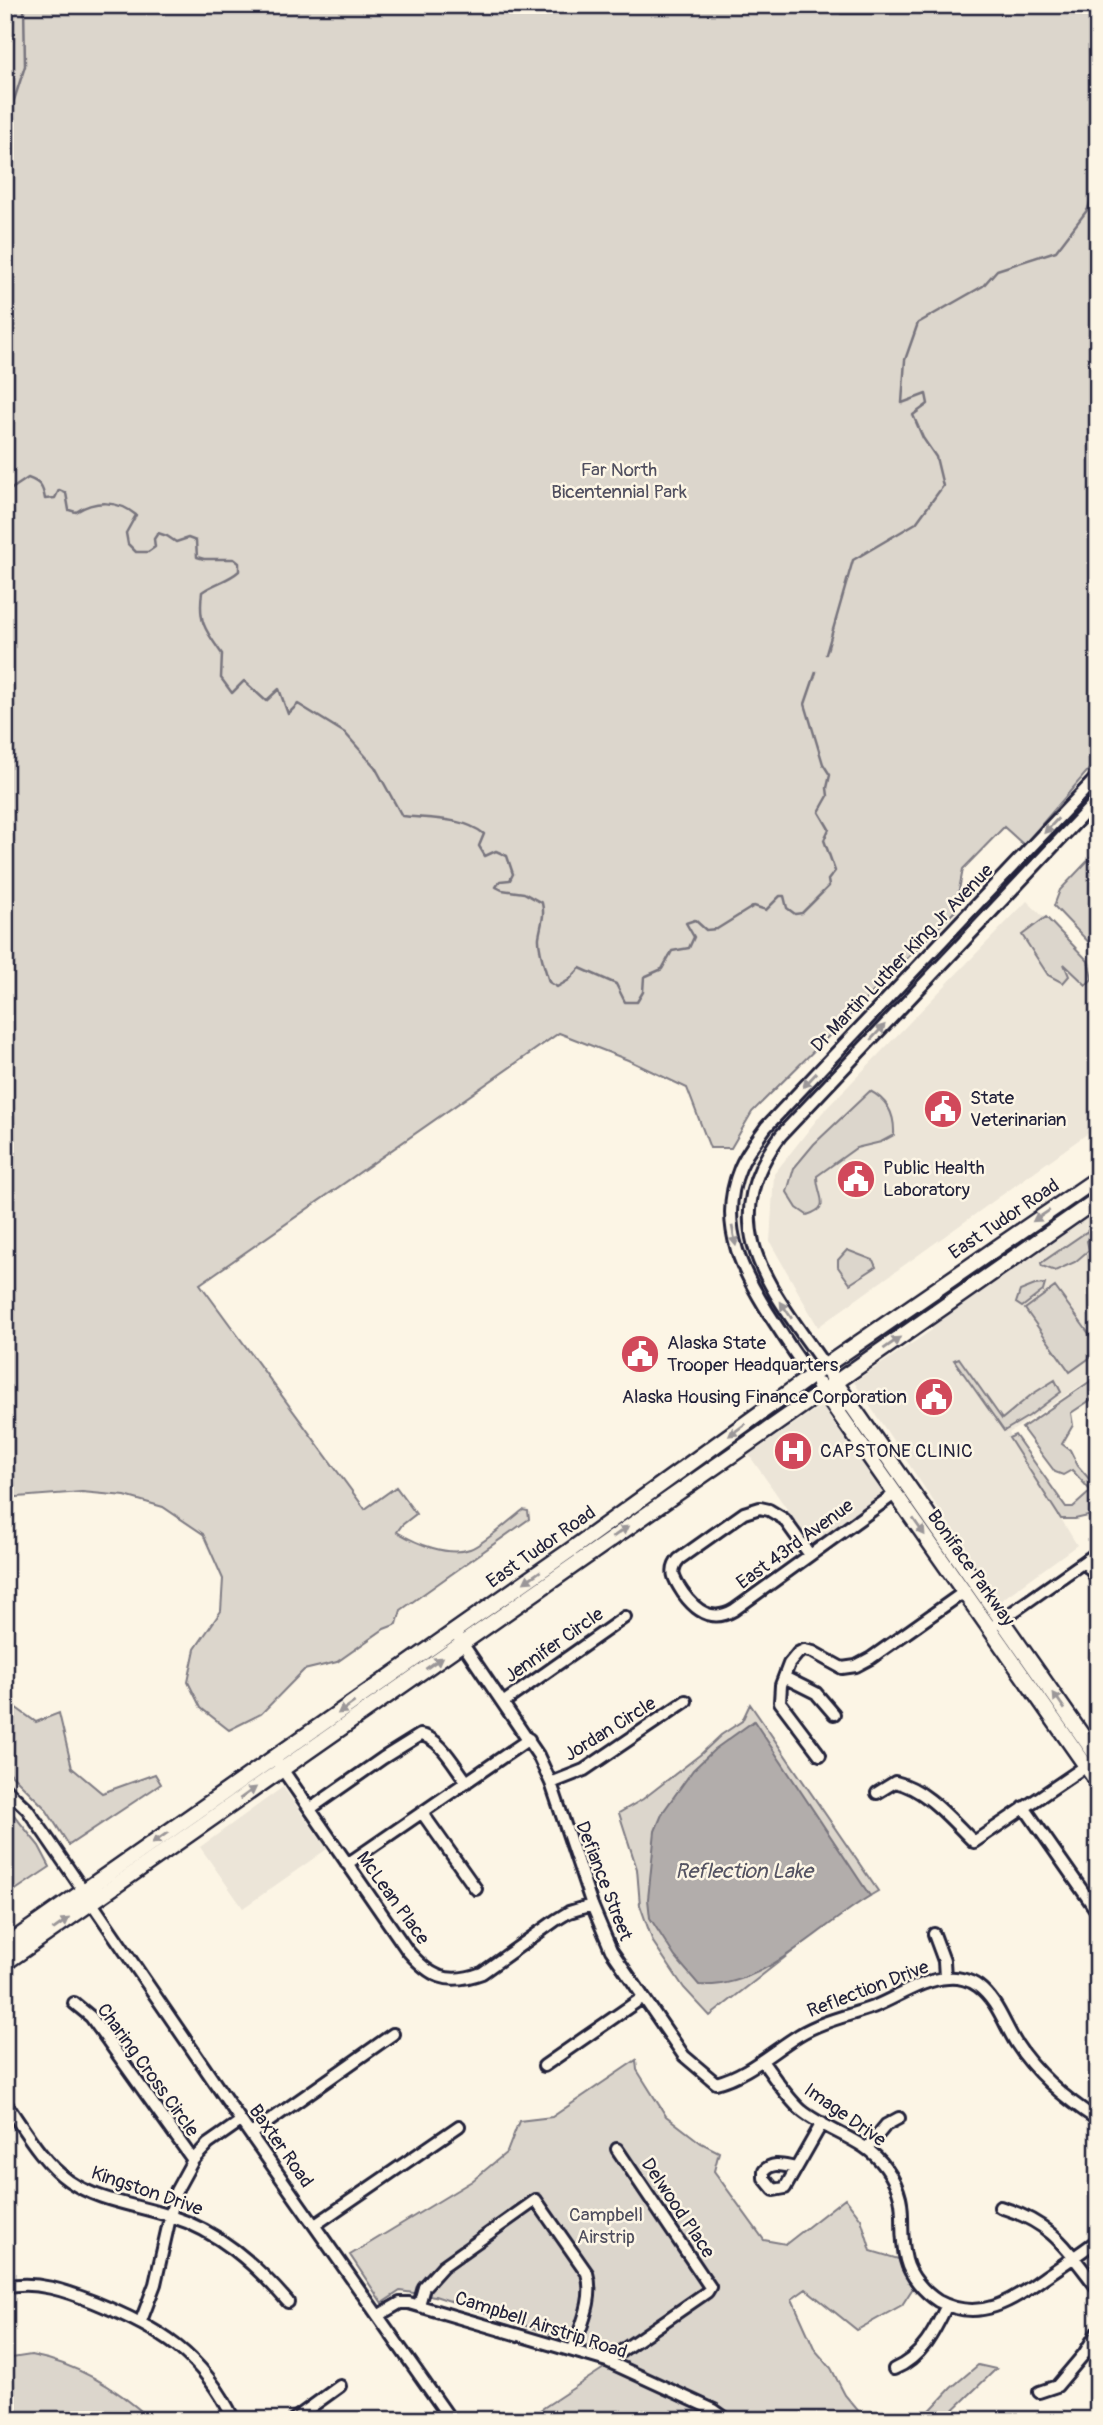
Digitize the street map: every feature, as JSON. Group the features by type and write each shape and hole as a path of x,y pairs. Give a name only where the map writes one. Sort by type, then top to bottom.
{"main road":[{"name":"East Tudor Road","path":"5,1963 89,1896 458,1637 825,1366 1098,1178"},
{"name":"East Tudor Road","path":"458,1637 823,1392 1098,1199"},
{"name":"Boniface Parkway","path":"825,1366 996,1624 1094,1761 1098,1783"},
{"name":"Boniface Parkway","path":"812,1376 964,1591 996,1624"},
{"name":"East Tudor Road","path":"5,1946 89,1896"}],"street":[{"name":"Dr Martin Luther King Jr Avenue","path":"812,1376 752,1290 739,1260 732,1226 733,1196 740,1169 766,1127 1098,776"},
{"name":"Dr Martin Luther King Jr Avenue","path":"825,1366 774,1292 758,1262 750,1238 749,1208 755,1177 766,1154 1098,799"},
{"name":"East 43rd Avenue","path":"810,1555 784,1519 766,1509 757,1508 744,1513 680,1559 674,1566 674,1579 699,1612 712,1615 731,1612 896,1493"},
{"path":"996,1624 1098,1552"},
{"path":"1085,1562 1098,1580"},
{"path":"820,1755 781,1704 780,1690 791,1661 803,1650 815,1653 840,1668 859,1665 964,1591"},
{"name":"Jennifer Circle","path":"504,1702 625,1617"},
{"name":"Defiance Street","path":"458,1637 529,1739 551,1783 592,1905 611,1950 642,1998 684,2056 716,2083 732,2079 762,2060"},
{"path":"784,1677 816,1693 834,1714"},
{"name":"Jordan Circle","path":"551,1783 584,1770 685,1701"},
{"path":"310,1809 420,1735 427,1736 437,1744 467,1782"},
{"path":"347,1864 529,1739"},
{"path":"877,1793 895,1782 910,1785 934,1803 974,1842 1094,1761"},
{"name":"McLean Place","path":"279,1763 407,1950 422,1968 437,1976 468,1978 482,1972 569,1912 592,1905"},
{"path":"5,1788 27,1809 89,1896"},
{"path":"1024,1807 1098,1913"},
{"path":"422,1814 476,1889"},
{"name":"Baxter Road","path":"89,1896 241,2121 451,2420"},
{"path":"934,1934 944,1961 945,1978"},
{"name":"Reflection Drive","path":"762,2060 814,2027 945,1978 961,1978 977,1984 991,1998 1031,2064 1055,2087 1098,2120"},
{"path":"544,2066 642,1998"},
{"name":"Charing Cross Circle","path":"74,2003 91,2017 193,2160"},
{"path":"251,2134 393,2034"},
{"name":"Image Drive","path":"762,2060 787,2095 803,2111 867,2148 883,2164 902,2203 903,2244 907,2263 917,2282 932,2297 947,2305"},
{"name":"Kingston Drive","path":"5,2102 53,2168 68,2180 85,2191 195,2225 242,2254 289,2302"},
{"path":"867,2148 886,2125 899,2118"},
{"path":"141,2321 155,2284 176,2191 193,2160 208,2144 241,2121"},
{"path":"796,2168 822,2123"},
{"path":"315,2225 459,2126"},
{"name":"Delwood Place","path":"607,2361 707,2292 710,2287 617,2148"},
{"path":"419,2305 424,2287 438,2271 536,2200 587,2273 590,2285 591,2295 573,2350"},
{"path":"1000,2207 1022,2213 1046,2227 1098,2289"},
{"path":"894,2369 913,2358 926,2343 947,2305 973,2310 998,2307 1014,2299 1098,2240"},
{"path":"5,2287 46,2286 74,2294 141,2321 190,2357 222,2396 234,2420"},
{"name":"Campbell Airstrip Road","path":"379,2315 400,2303 419,2305 573,2350 607,2361 714,2410 728,2420"},
{"path":"1039,2392 1057,2386 1064,2379 1098,2331"},
{"path":"293,2420 340,2386"}],"shaded area":[{"path":"1027,901 1098,970 1098,1126 818,1327 770,1242 774,1174 822,1113"},
{"path":"1098,1207 1098,1374 1009,1433 1077,1545 1000,1601 854,1382 932,1330 933,1321"},
{"path":"819,1407 828,1411 882,1486 882,1495 813,1546 749,1455"},
{"path":"283,1787 327,1849 243,1908 200,1847"}],"green space":[{"name":"Far North Bicentennial Park","path":"5,5 1098,5 1098,759 1024,845 1004,827 963,869 955,911 752,1112 731,1148 710,1148 687,1088 628,1060 559,1033 200,1284 365,1509 396,1487 416,1514 397,1532 433,1548 461,1551 482,1542 523,1510 528,1511 529,1519 401,1610 397,1624 384,1629 337,1662 304,1670 261,1714 229,1730 201,1708 188,1682 195,1649 221,1611 223,1579 203,1534 163,1507 125,1496 82,1492 5,1498"},
{"path":"1098,850 1098,952 1054,906 1060,890"},
{"path":"1046,917 1088,961 1092,979 1086,985 1064,964 1069,976 1063,983 1048,975 1022,935"},
{"path":"870,1091 889,1109 894,1135 881,1142 856,1148 817,1176 822,1205 807,1215 797,1208 787,1192 794,1168 814,1144"},
{"path":"1098,1224 1098,1233 1087,1241 1089,1250 1075,1262 1055,1271 1042,1266 1041,1263"},
{"path":"847,1250 873,1260 876,1267 850,1284 838,1267 838,1260"},
{"path":"1045,1284 1043,1291 1022,1307 1016,1303 1020,1291"},
{"path":"1055,1287 1098,1346 1098,1352 1070,1372 1025,1309"},
{"path":"959,1358 1002,1419 1031,1395 1055,1380 1061,1392 1004,1431 954,1360"},
{"path":"1098,1376 1098,1395 1071,1413 1073,1425 1062,1444 1070,1450 1078,1466 1098,1489 1097,1514 1061,1519 1009,1438 1015,1435 1066,1507 1073,1507 1091,1491 1072,1470 1063,1475 1055,1472 1022,1428"},
{"path":"5,1700 36,1722 59,1713 72,1768 102,1793 155,1774 161,1784 69,1845 45,1808 5,1768"},
{"name":"Reflection Lake","path":"750,1704 878,1891 844,1911 710,2016 684,1988 653,1942 640,1905 637,1869 619,1813 643,1799 742,1721"},
{"path":"5,1804 39,1846 50,1867 5,1897"},
{"name":"Campbell Airstrip","path":"636,2060 637,2070 666,2116 701,2143 719,2152 714,2171 764,2240 786,2244 845,2198 861,2219 871,2251 902,2260 913,2288 902,2305 857,2330 806,2289 792,2299 815,2350 831,2368 845,2395 866,2420 525,2420 604,2368 624,2358 435,2296 400,2291 382,2303 350,2255 472,2181 507,2152 519,2121 552,2117"},
{"path":"31,2355 64,2364 96,2379 151,2420 5,2420 5,2359"},
{"path":"978,2365 996,2369 943,2420 921,2420 951,2388"}],"water":[{"path":"835,5 888,5 872,14 841,14"},
{"name":"Reflection Lake","path":"754,1721 870,1896 768,1967 723,1984 699,1985 675,1957 650,1918 648,1899 655,1831 663,1812 693,1770 715,1749"}],"waterway":[{"path":"5,128 25,66 24,5"},
{"path":"826,654 853,560 916,523 943,486 936,457 923,438 913,415 928,404 926,394 902,403 905,360 918,323 983,286 997,270 1056,251 1088,209 1096,183 1098,154"},
{"path":"5,490 7,492 28,478 40,486 45,499 55,498 59,490 66,493 69,510 76,512 91,505 106,503 129,510 136,515 126,533 128,544 136,552 148,552 155,547 154,539 158,533 176,542 188,538 196,541 197,557 234,559 239,563 239,571 202,592 201,602 204,625 222,654 221,678 232,693 244,681 266,701 279,689 288,714 298,704 345,733 375,767 402,816 466,824 484,834 479,846 485,856 496,851 507,856 513,874 510,880 500,881 496,887 524,893 542,903 540,948 549,982 557,987 569,980 580,968 616,984 625,1002 637,1002 643,992 644,977 662,969 672,951 689,948 694,937 686,923 695,920 706,930 717,929 754,906 766,910 780,896 784,896 787,908 795,914 802,913 829,886 828,880 835,871 824,840 829,829 819,812 828,796 830,775 823,764 805,704 816,672"}],"place":[{"name":"State Veterinarian","path":"943,1109"},
{"name":"Public Health Laboratory","path":"856,1179"},
{"name":"Alaska State Trooper Headquarters","path":"640,1354"},
{"name":"Alaska Housing Finance Corporation","path":"934,1397"},
{"name":"CAPSTONE CLINIC","path":"793,1451"}]}
